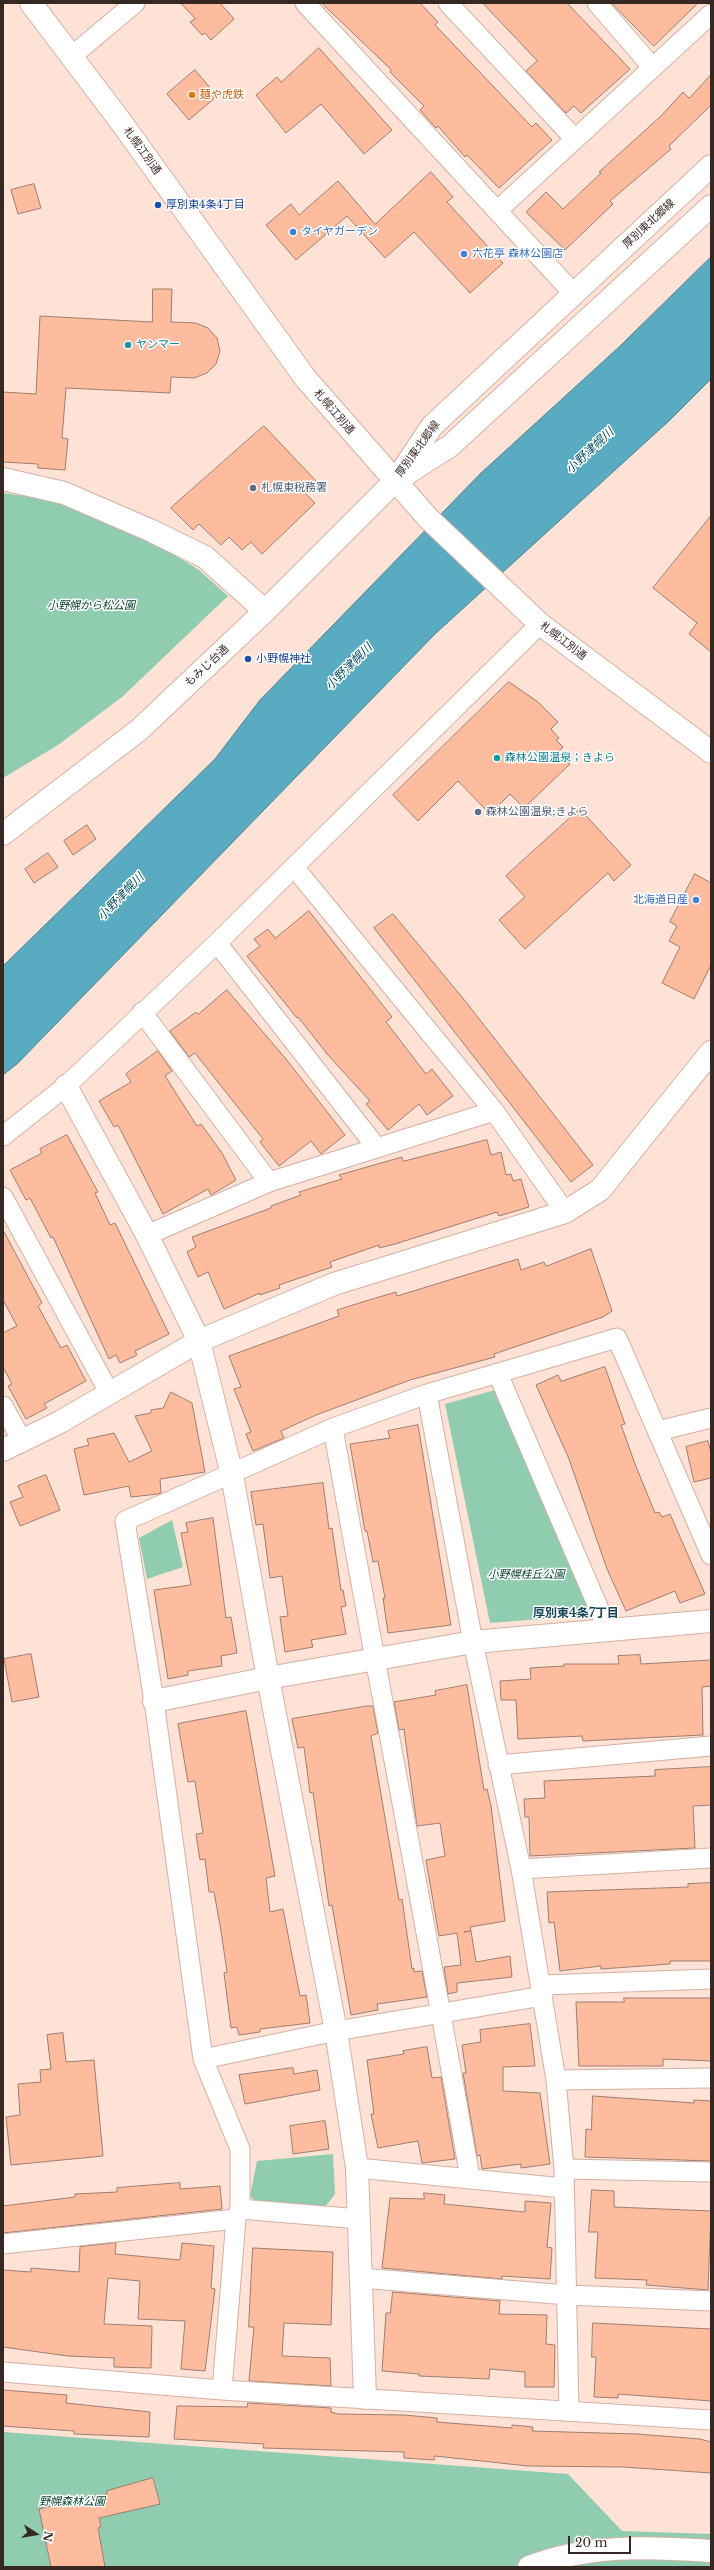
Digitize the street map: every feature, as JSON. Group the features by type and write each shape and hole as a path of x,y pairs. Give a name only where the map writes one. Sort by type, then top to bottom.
{"main road":[{"name":"札幌江別通","path":"31,3 72,56 306,379 433,523 540,624 711,752"},
{"name":"厚別東北郷線","path":"396,480 432,426 711,166"},
{"name":"厚別東北郷線","path":"396,480 450,446 711,206"},
{"path":"3,479 64,493 103,508 185,547 204,557 265,611"},
{"name":"もみじ台通","path":"3,834 139,730 265,611 396,480"},
{"path":"3,1450 23,1442 110,1394 199,1341 334,1284 564,1212 600,1190 711,1052"},
{"path":"66,1086 148,1235 199,1341 232,1475 268,1678 336,2031 357,2168 360,2219 365,2398"},
{"path":"154,1702 268,1678 473,1642 711,1621"},
{"path":"528,2567 568,2555 612,2548 655,2547 711,2552"}],"street":[{"path":"72,56 135,3"},
{"path":"305,3 574,294"},
{"path":"448,3 575,139"},
{"path":"597,3 653,68"},
{"path":"497,211 711,14"},
{"path":"3,1136 66,1086 142,1012 217,943 540,624"},
{"path":"294,867 494,1111 564,1212"},
{"path":"217,943 377,1148"},
{"path":"142,1012 269,1182"},
{"path":"148,1235 269,1182 494,1111"},
{"path":"3,1197 110,1394"},
{"path":"222,2390 238,2214 240,2149 203,2059 154,1702 125,1521 232,1475 333,1428 428,1394 617,1338 710,1551"},
{"path":"498,1374 608,1630"},
{"path":"428,1394 473,1642 521,1869 543,1990 556,2080 564,2169 568,2296 569,2410"},
{"path":"3,1406 23,1442"},
{"path":"658,1431 711,1418"},
{"path":"333,1428 374,1660 442,2012 470,2178"},
{"path":"498,1766 711,1746"},
{"path":"521,1869 711,1858"},
{"path":"203,2059 336,2031 442,2012 543,1990 711,1979"},
{"path":"556,2080 711,2078"},
{"path":"357,2168 564,2188"},
{"path":"564,2169 711,2172"},
{"path":"3,2244 238,2214 360,2219"},
{"path":"361,2278 568,2296 711,2302"},
{"path":"3,2372 222,2390 569,2410 711,2420"}],"green space":[{"name":"小野幌から松公園","path":"3,493 67,502 134,530 199,570 228,596 122,697 58,745 3,778"},
{"name":"小野幌桂丘公園","path":"495,1390 592,1615 490,1623 445,1404"},
{"path":"172,1520 183,1567 147,1579 139,1538"},
{"path":"333,2154 335,2194 325,2207 256,2203 250,2196 257,2161"},
{"name":"野幌森林公園","path":"3,2432 568,2474 622,2531 711,2534 711,2567 3,2567"}],"water":[{"name":"小野津幌川","path":"711,257 711,379 670,420 435,634 17,1064 3,1075 3,966 215,759 260,700 481,473 619,347"}],"building":[{"path":"181,3 220,3 234,19 211,40 205,33 202,35 190,22 195,19"},
{"path":"322,3 420,3 438,22 435,25 532,127 536,123 552,140 499,188 467,155 465,157 438,126 436,128 420,110 424,106 390,72 391,70"},
{"path":"483,3 567,3 630,69 581,113 574,106 566,113 526,71 537,61"},
{"path":"612,3 698,3 654,46"},
{"path":"319,48 392,130 364,154 321,104 286,133 256,95 277,77 281,82"},
{"name":"麺や虎鉄","path":"195,70 217,96 189,120 167,94"},
{"path":"711,75 711,105 669,146 671,149 610,201 613,204 565,250 526,212 546,192 563,209 601,173 599,172 661,116 683,92 689,98"},
{"path":"431,172 453,197 447,202 503,263 470,293 414,232 385,258 347,216 296,260 266,225 291,204 299,215 338,181 375,224"},
{"path":"34,184 41,208 18,214 11,190"},
{"name":"ヤンマー","path":"153,289 172,289 171,322 196,323 208,328 217,338 220,351 216,364 207,373 194,378 171,377 170,393 66,388 62,438 68,439 65,470 38,468 38,464 3,462 3,392 36,394 40,316 152,322"},
{"name":"札幌東税務署","path":"264,426 317,482 305,493 315,503 262,554 251,542 242,550 229,537 221,545 199,524 193,530 171,508"},
{"path":"711,516 711,652 689,634 697,623 653,588"},
{"name":"森林公園温泉；きよら","path":"509,682 538,702 558,722 551,729 559,738 556,740 563,747 558,752 570,764 524,808 510,794 490,814 458,781 418,821 393,795"},
{"path":"580,809 631,865 614,881 608,873 525,949 499,920 525,897 506,876"},
{"path":"87,825 96,839 73,855 64,841"},
{"path":"48,853 58,867 34,883 25,869"},
{"name":"北海道日産","path":"695,874 711,883 711,965 694,999 662,983 680,947 669,941 677,926 670,922"},
{"path":"309,911 392,1017 386,1022 426,1074 432,1069 453,1096 427,1115 419,1104 388,1130 366,1104 370,1101 328,1055 247,956 260,946 254,939 268,929 275,938"},
{"path":"393,914 466,1002 593,1165 571,1182 374,928"},
{"path":"227,990 286,1059 345,1135 321,1154 311,1141 279,1166 260,1142 263,1139 195,1053 189,1057 170,1031 196,1012 198,1014"},
{"path":"158,1051 172,1071 165,1076 197,1126 201,1124 222,1153 236,1180 211,1195 208,1189 163,1214 118,1125 114,1127 99,1101 131,1082 126,1074"},
{"path":"67,1135 98,1192 95,1193 110,1225 115,1223 169,1334 135,1351 137,1355 120,1363 116,1355 109,1359 53,1237 51,1238 30,1198 26,1200 10,1170 42,1153 40,1149"},
{"path":"487,1140 491,1155 501,1152 506,1175 511,1174 513,1181 521,1179 529,1207 499,1216 497,1212 395,1244 379,1248 379,1245 330,1262 332,1267 279,1285 280,1288 260,1295 260,1293 224,1309 208,1272 198,1277 187,1252 196,1247 192,1237 271,1208 271,1206 301,1195 299,1192 342,1179 339,1175 402,1157 403,1161"},
{"path":"3,1230 42,1303 38,1306 61,1348 67,1345 86,1381 44,1404 47,1408 26,1419 8,1386 12,1384 3,1367 3,1333 17,1326 3,1300"},
{"path":"591,1249 612,1311 603,1317 494,1354 495,1357 410,1380 316,1415 281,1431 284,1438 253,1451 246,1434 251,1432 234,1389 241,1387 229,1356 339,1316 337,1310 396,1292 397,1296 518,1259 521,1270 544,1262 546,1266"},
{"path":"605,1367 625,1424 621,1425 655,1513 659,1512 662,1517 670,1514 705,1594 680,1603 675,1591 626,1611 607,1569 569,1459 536,1385 558,1375 561,1381"},
{"path":"171,1392 192,1403 205,1472 160,1479 161,1493 158,1494 131,1497 129,1486 84,1495 74,1449 89,1445 87,1439 114,1433 129,1462 152,1451 135,1416 151,1413 151,1410 163,1408"},
{"path":"418,1425 451,1625 388,1633 383,1598 385,1598 378,1561 373,1562 367,1531 365,1531 350,1444 390,1438 388,1431"},
{"path":"708,1441 711,1453 711,1478 694,1482 686,1447"},
{"path":"46,1475 60,1510 20,1526 10,1502 23,1497 18,1486"},
{"path":"323,1483 329,1529 332,1528 341,1590 343,1590 346,1606 341,1607 346,1634 311,1640 313,1647 285,1652 280,1617 288,1616 282,1576 270,1578 263,1524 256,1525 251,1492"},
{"path":"213,1518 226,1618 231,1617 237,1653 221,1656 222,1666 188,1671 188,1675 168,1679 154,1590 191,1585 181,1533 188,1532 186,1523"},
{"path":"31,1654 39,1697 12,1702 4,1659"},
{"path":"640,1655 641,1664 711,1660 711,1686 702,1687 703,1735 583,1741 582,1736 518,1739 516,1700 501,1700 500,1681 531,1679 530,1668 564,1666 564,1664 619,1664 618,1656"},
{"path":"467,1685 484,1790 487,1789 491,1806 505,1921 470,1927 476,1962 510,1956 512,1977 457,1983 457,1992 448,1994 444,1967 461,1965 457,1933 439,1936 426,1860 445,1856 440,1823 417,1826 404,1729 399,1730 394,1702 436,1695 435,1691"},
{"path":"373,1706 378,1733 371,1736 399,1900 402,1899 412,1969 414,1968 414,1972 422,1971 427,1997 377,2004 378,2010 351,2015 332,1905 329,1906 313,1792 310,1793 304,1747 298,1748 292,1719"},
{"path":"246,1711 275,1876 266,1878 270,1912 283,1909 300,1996 306,1995 310,2023 260,2029 260,2032 239,2035 237,2027 231,2028 224,1973 227,1972 214,1892 209,1892 205,1859 200,1860 196,1834 203,1833 195,1781 188,1782 178,1724"},
{"path":"711,1767 711,1805 693,1806 695,1848 530,1856 529,1817 525,1817 524,1799 545,1798 544,1781 655,1776 655,1770"},
{"path":"711,1883 711,1961 670,1961 670,1964 601,1969 601,1966 560,1971 554,1922 549,1923 547,1892 688,1887 688,1884"},
{"path":"624,1998 711,1998 711,2061 663,2059 663,2066 579,2066 576,2002 624,2002"},
{"path":"530,2024 535,2066 503,2067 503,2091 540,2093 550,2164 521,2168 521,2164 482,2169 480,2155 477,2156 463,2073 466,2073 462,2045 481,2042 480,2030"},
{"path":"63,2033 66,2062 94,2060 103,2156 11,2165 6,2117 20,2115 18,2084 41,2082 40,2070 51,2069 47,2035"},
{"path":"427,2047 432,2078 441,2077 455,2159 422,2163 418,2141 378,2148 371,2114 374,2114 367,2060 404,2054 403,2051"},
{"path":"293,2068 294,2074 317,2070 320,2090 245,2104 239,2075"},
{"path":"593,2096 694,2103 694,2100 711,2101 711,2161 585,2157 586,2129 591,2130"},
{"path":"325,2121 329,2149 293,2154 290,2126"},
{"path":"180,2183 180,2189 220,2186 222,2209 3,2233 3,2206 75,2197 75,2194 117,2192 117,2188"},
{"path":"592,2190 614,2191 614,2207 711,2211 708,2290 646,2285 647,2280 595,2278 598,2232 589,2232"},
{"path":"424,2193 445,2195 444,2204 525,2212 525,2201 551,2203 547,2247 552,2248 550,2279 502,2276 502,2279 382,2268 390,2198 424,2199"},
{"path":"116,2243 115,2254 180,2260 182,2243 214,2246 211,2288 215,2289 205,2371 181,2369 185,2321 138,2319 140,2281 108,2278 104,2324 152,2326 151,2368 114,2367 114,2358 68,2356 3,2347 3,2270 31,2272 31,2268 79,2272 80,2247"},
{"path":"253,2248 333,2252 331,2325 284,2323 282,2356 330,2358 331,2386 249,2381 254,2327 249,2327"},
{"path":"393,2292 500,2301 499,2314 547,2315 546,2344 555,2345 554,2387 525,2387 525,2372 490,2369 489,2379 419,2376 419,2374 382,2371 386,2313 390,2313"},
{"path":"593,2323 711,2329 711,2401 618,2394 618,2398 594,2397 596,2357 592,2357"},
{"path":"3,2390 67,2395 66,2403 150,2412 149,2437 74,2434 74,2431 3,2426"},
{"path":"248,2403 331,2408 331,2412 338,2414 404,2415 437,2418 437,2422 512,2428 512,2425 533,2427 532,2431 637,2434 700,2439 711,2442 711,2473 623,2467 528,2466 435,2456 434,2460 404,2458 404,2452 263,2448 264,2444 174,2439 177,2406 247,2407"},
{"path":"153,2478 160,2504 99,2518 101,2527 98,2528 105,2567 51,2567 39,2509 107,2494 107,2491"}],"place":[{"name":"麺や虎鉄","path":"192,95"},
{"name":"厚別東4条4丁目","path":"158,205"},
{"name":"タイヤガーデン","path":"293,232"},
{"name":"六花亭 森林公園店","path":"464,254"},
{"name":"ヤンマー","path":"128,345"},
{"name":"札幌東税務署","path":"253,488"},
{"name":"小野幌神社","path":"248,659"},
{"name":"森林公園温泉；きよら","path":"497,758"},
{"name":"森林公園温泉;きよら","path":"478,812"},
{"name":"北海道日産","path":"696,900"}],"district":[{"name":"厚別東4条7丁目","path":"576,1614"}]}
